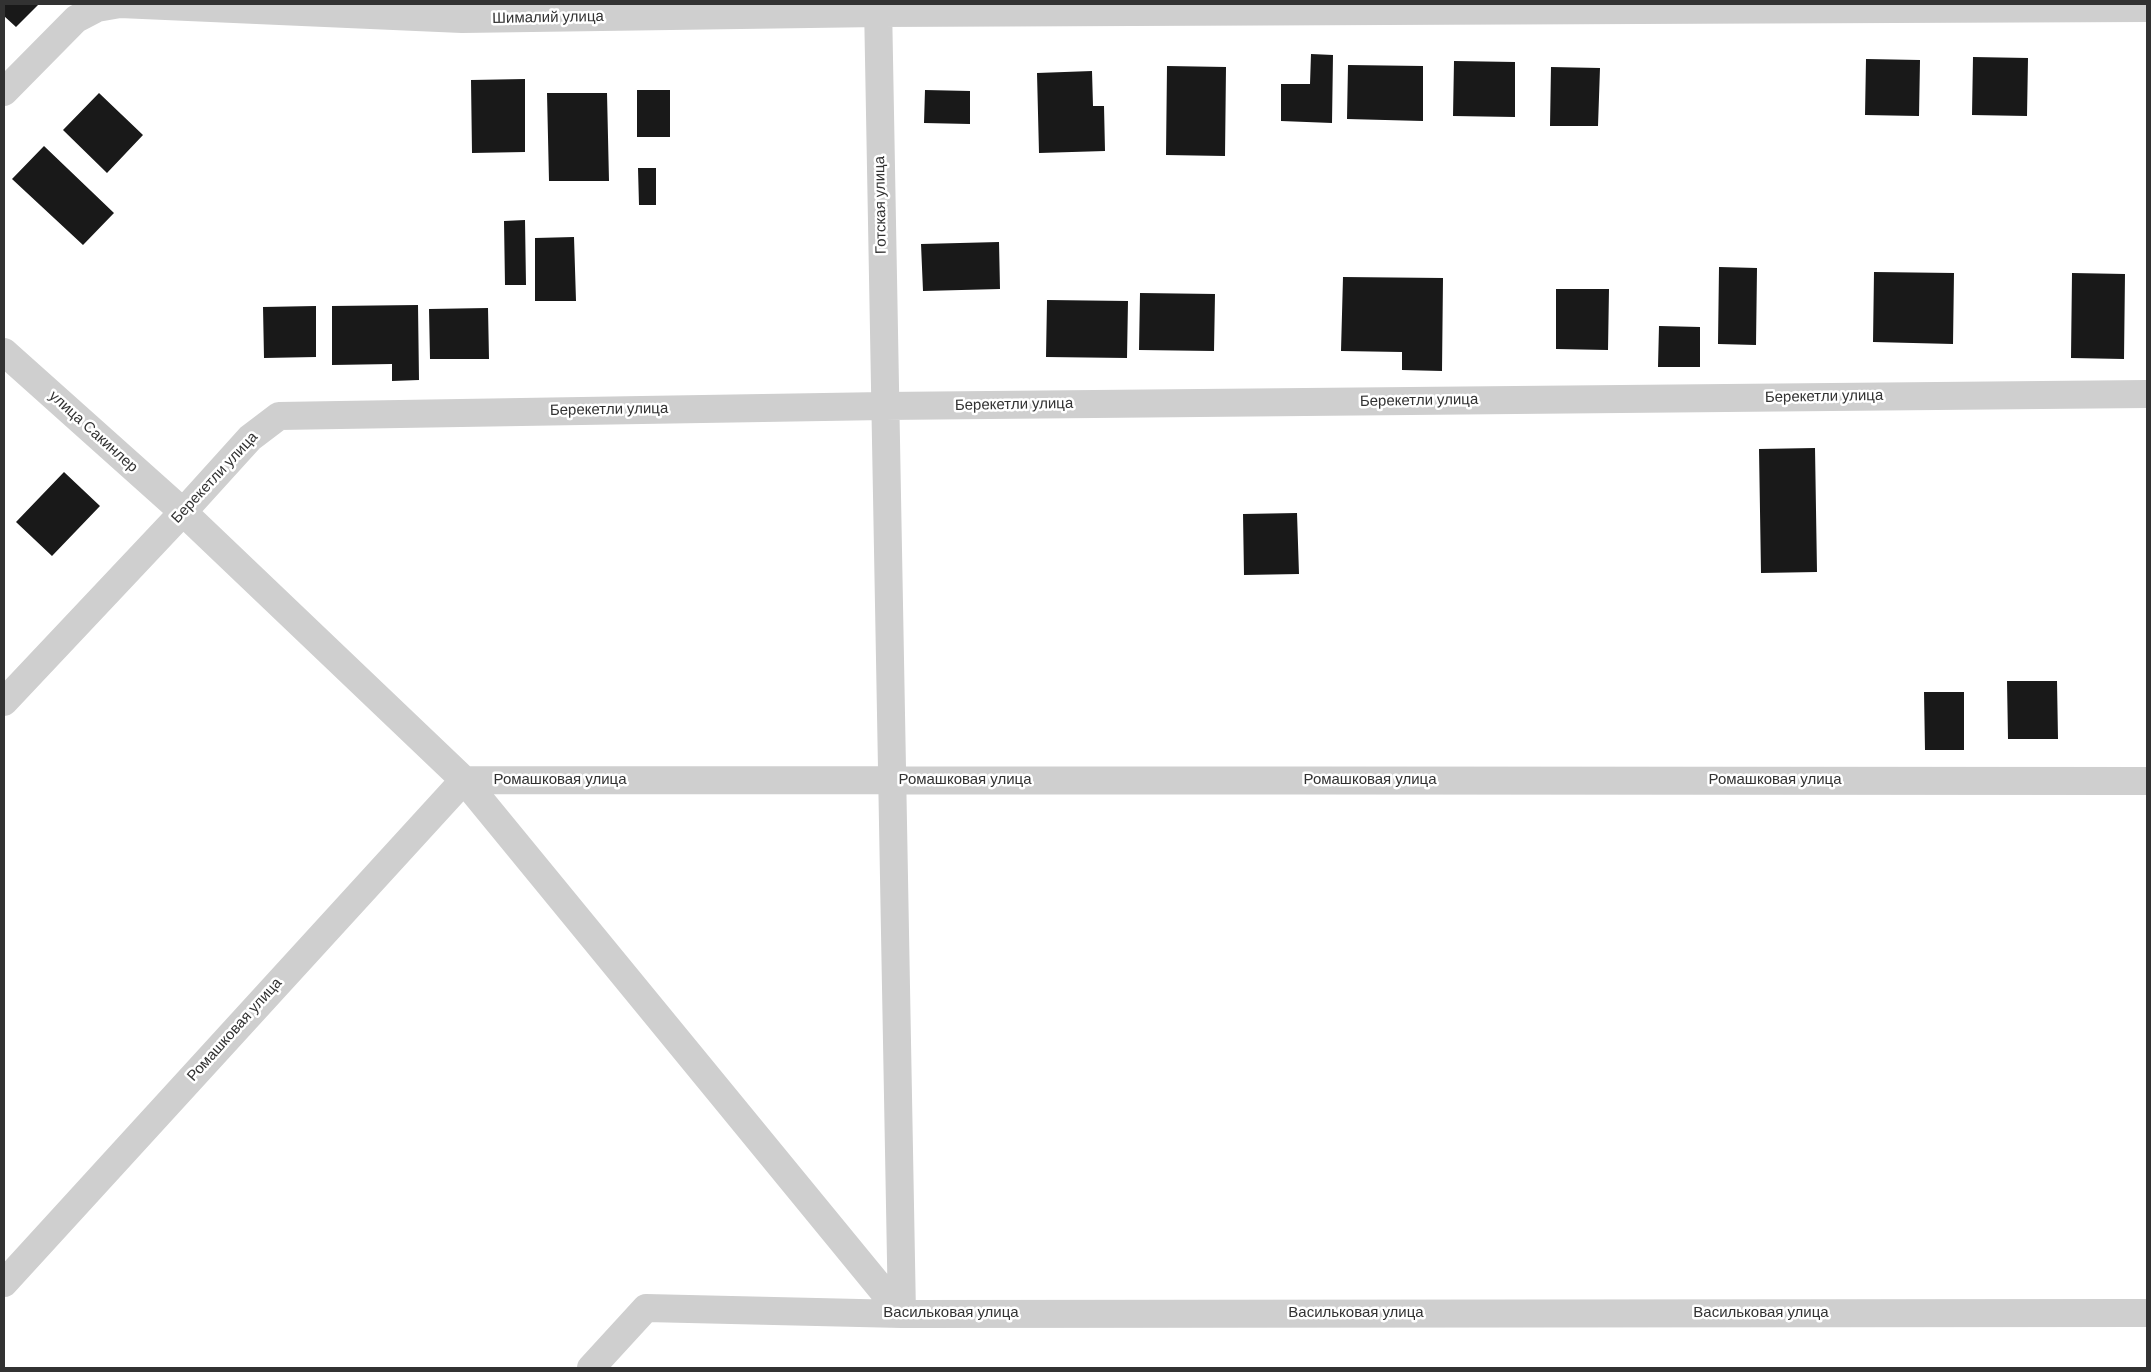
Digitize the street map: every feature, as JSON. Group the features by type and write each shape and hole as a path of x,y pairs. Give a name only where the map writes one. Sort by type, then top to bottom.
{"street":[{"name":"Шималий улица","path":"4,92 76,19 97,8 120,4 462,19 878,8 2147,8"},
{"name":"Готская улица","path":"878,8 902,1314"},
{"name":"улица Сакинлер","path":"4,352 183,512 464,780 902,1314"},
{"name":"Берекетли улица","path":"4,702 250,438 279,416 884,406 2147,394"},
{"name":"Ромашковая улица","path":"4,1283 464,780 2147,780"},
{"name":"Васильковая улица","path":"591,1368 646,1308 902,1314 2147,1313"}],"building":[{"path":"4,4 39,4 16,27 4,16"},
{"path":"1311,54 1333,55 1332,123 1281,121 1281,84 1310,84"},
{"path":"1973,57 2028,58 2027,116 1972,115"},
{"path":"1866,59 1920,60 1919,116 1865,115"},
{"path":"1454,61 1515,62 1515,117 1453,116"},
{"path":"1348,65 1423,66 1423,121 1347,119"},
{"path":"1167,66 1226,67 1225,156 1166,155"},
{"path":"1551,67 1600,68 1598,126 1550,126"},
{"path":"1092,71 1093,106 1104,106 1105,151 1039,153 1037,73"},
{"path":"525,79 525,152 472,153 471,80"},
{"path":"637,90 670,90 670,137 637,137"},
{"path":"925,90 970,91 970,124 924,123"},
{"path":"99,93 143,135 107,173 63,130"},
{"path":"547,93 607,93 609,181 549,181"},
{"path":"44,146 114,213 83,245 12,179"},
{"path":"638,168 656,168 656,205 639,205"},
{"path":"525,220 526,285 505,285 504,221"},
{"path":"574,237 576,301 535,301 535,238"},
{"path":"999,242 1000,289 923,291 921,244"},
{"path":"1719,267 1757,268 1756,345 1718,344"},
{"path":"1874,272 1954,273 1953,344 1873,342"},
{"path":"2072,273 2125,274 2124,359 2071,358"},
{"path":"1343,277 1443,278 1442,371 1402,370 1402,352 1341,351"},
{"path":"1556,289 1609,289 1608,350 1556,349"},
{"path":"1140,293 1215,294 1214,351 1139,350"},
{"path":"1047,300 1128,301 1127,358 1046,357"},
{"path":"418,305 419,380 392,381 392,364 332,365 332,306"},
{"path":"316,306 316,357 264,358 263,307"},
{"path":"488,308 489,359 430,359 429,309"},
{"path":"1659,326 1700,327 1700,367 1658,367"},
{"path":"1815,448 1817,572 1761,573 1759,449"},
{"path":"64,472 100,506 52,556 16,522"},
{"path":"1297,513 1299,574 1244,575 1243,514"},
{"path":"2007,681 2057,681 2058,739 2008,739"},
{"path":"1924,692 1964,692 1964,750 1925,750"}]}
